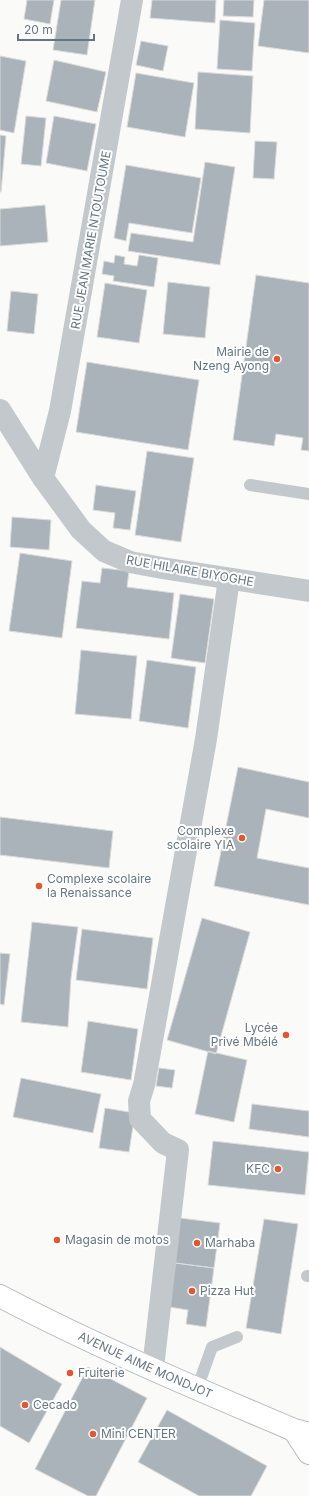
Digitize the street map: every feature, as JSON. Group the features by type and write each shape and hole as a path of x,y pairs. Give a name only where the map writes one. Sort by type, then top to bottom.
{"main road":[{"name":"AVENUE AIME MONDJOT","path":"0,1296 67,1331 153,1368 197,1389 301,1432"},
{"path":"301,1432 309,1453"}],"street":[{"name":"RUE JEAN MARIE NTOUTOUME","path":"43,478 60,411 132,0"},
{"name":"RUE HILAIRE BIYOGHE","path":"0,410 43,478 81,530 104,551 130,562 309,591"},
{"path":"153,1368 178,1150 163,1143 140,1119 139,1101 144,1085 206,739 229,579"}],"lane":[{"path":"250,485 309,494"},
{"path":"197,1389 212,1347 238,1337"}],"building":[{"path":"27,0 54,0 50,24 24,19"},
{"path":"61,0 95,0 87,55 53,50"},
{"path":"152,0 216,0 215,23 150,18"},
{"path":"224,0 254,0 253,17 223,16"},
{"path":"264,0 309,0 309,53 258,46"},
{"path":"220,20 255,23 252,71 217,69"},
{"path":"141,41 168,46 163,71 136,65"},
{"path":"0,56 26,61 14,133 0,130"},
{"path":"54,60 106,72 97,112 46,101"},
{"path":"198,72 253,76 250,133 195,129"},
{"path":"136,73 194,83 185,137 127,127"},
{"path":"26,116 46,118 41,166 21,164"},
{"path":"54,116 96,124 87,171 46,163"},
{"path":"0,135 6,136 1,192 0,192"},
{"path":"255,141 277,142 274,179 253,178"},
{"path":"205,162 235,167 220,265 128,251 131,233 193,242"},
{"path":"126,165 201,178 192,233 129,223 126,241 114,238"},
{"path":"45,205 48,242 0,246 0,209"},
{"path":"115,255 125,257 124,264 137,266 139,255 158,258 154,287 113,281 114,276 102,274 104,261 114,263"},
{"name":"Mairie de Nzeng Ayong","path":"256,275 309,283 309,451 301,450 303,438 276,434 274,446 233,440"},
{"path":"168,282 210,287 205,338 163,334"},
{"path":"105,283 147,290 139,343 97,337"},
{"path":"11,291 38,294 34,334 7,331"},
{"path":"87,362 199,380 188,450 76,432"},
{"path":"147,451 194,458 181,542 135,535"},
{"path":"96,485 136,491 130,530 113,528 115,513 93,510"},
{"path":"12,517 51,520 49,550 10,547"},
{"path":"20,553 72,561 62,638 9,631"},
{"path":"102,568 129,571 127,587 174,593 169,639 76,628 82,581 100,583"},
{"path":"180,594 214,599 205,663 171,658"},
{"path":"81,650 137,656 131,719 75,714"},
{"path":"147,660 196,667 188,728 139,721"},
{"name":"Complexe scolaire YIA","path":"238,767 309,782 309,818 266,809 257,858 309,868 309,905 214,886"},
{"path":"0,817 113,831 109,868 0,855"},
{"path":"202,918 250,932 216,1054 167,1040"},
{"path":"32,922 78,927 71,978 68,1027 21,1022"},
{"path":"82,929 153,938 147,989 76,980"},
{"path":"0,953 10,954 4,1005 0,1004"},
{"path":"88,1021 138,1029 131,1080 81,1072"},
{"path":"208,1051 247,1060 234,1122 195,1114"},
{"path":"159,1068 175,1070 172,1088 156,1086"},
{"path":"21,1078 101,1094 93,1133 13,1117"},
{"path":"252,1104 309,1111 309,1137 249,1129"},
{"path":"105,1108 135,1113 129,1152 99,1148"},
{"path":"213,1141 309,1152 305,1195 208,1185"},
{"name":"Marhaba","path":"180,1218 220,1223 214,1268 175,1263"},
{"path":"264,1219 298,1224 281,1334 246,1328"},
{"path":"175,1263 214,1268 206,1327 186,1324 188,1310 169,1307"},
{"name":"Cecado","path":"0,1347 62,1384 29,1443 0,1426"},
{"path":"88,1367 147,1398 96,1496 88,1496 35,1469"},
{"path":"167,1410 267,1466 251,1496 199,1496 138,1462"}],"place":[{"name":"Mairie de Nzeng Ayong","path":"277,359"},
{"name":"Complexe scolaire YIA","path":"242,838"},
{"name":"Complexe scolaire la Renaissance","path":"39,886"},
{"name":"Lycée Privé Mbélé","path":"286,1035"},
{"name":"KFC","path":"278,1169"},
{"name":"Magasin de motos","path":"57,1240"},
{"name":"Marhaba","path":"197,1243"},
{"name":"Pizza Hut","path":"192,1291"},
{"name":"Fruiterie","path":"70,1373"},
{"name":"Cecado","path":"25,1405"},
{"name":"Mini CENTER","path":"93,1434"}]}
